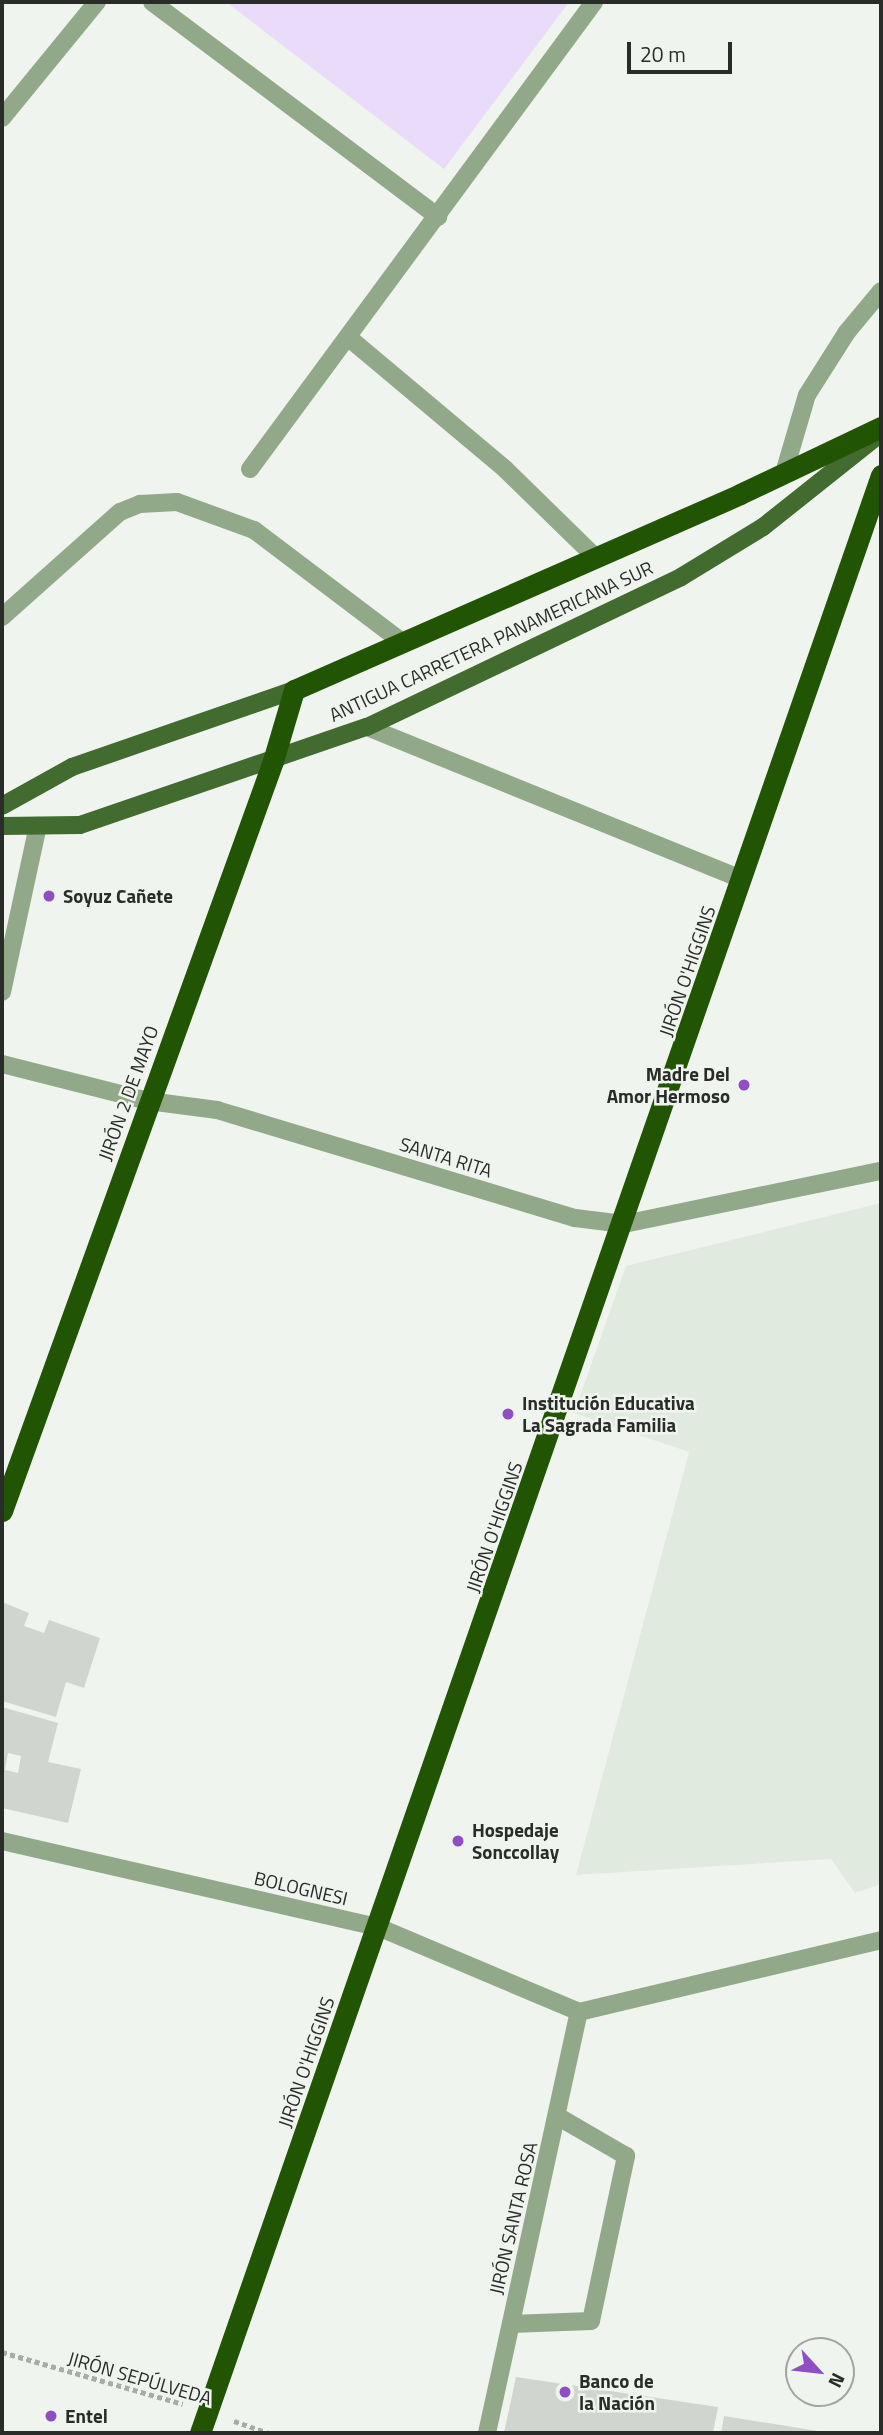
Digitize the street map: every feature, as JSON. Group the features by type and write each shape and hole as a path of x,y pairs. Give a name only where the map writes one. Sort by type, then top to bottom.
{"highway":[{"name":"ANTIGUA CARRETERA PANAMERICANA SUR","path":"294,690 784,473 881,427"},
{"name":"JIRÓN O'HIGGINS","path":"200,2433 624,1224 881,475"},
{"name":"JIRÓN 2 DE MAYO","path":"2,1511 273,761 294,690"}],"main road":[{"name":"ANTIGUA CARRETERA PANAMERICANA SUR","path":"2,826 80,825 367,727 681,577 763,527 881,433"},
{"name":"ANTIGUA CARRETERA PANAMERICANA SUR","path":"2,806 72,767 294,690"}],"street":[{"path":"2,118 97,2"},
{"path":"250,469 594,2"},
{"path":"162,5 438,217"},
{"path":"784,473 807,395 847,332 881,291"},
{"path":"349,338 505,469 594,556"},
{"path":"2,617 120,512 140,504 169,501 222,515 254,530 401,641"},
{"path":"367,727 742,880"},
{"path":"2,992 38,826"},
{"name":"SANTA RITA","path":"2,1064 148,1101 217,1110 575,1218 624,1224 881,1171"},
{"name":"BOLOGNESI","path":"2,1842 378,1927 579,2012"},
{"path":"579,2012 881,1940"},
{"name":"JIRÓN SANTA ROSA","path":"487,2433 579,2012"},
{"path":"511,2324 591,2322 626,2156 557,2116"}],"path":[{"name":"JIRÓN SEPÚLVEDA","path":"2,2352 207,2411 270,2433"}],"shaded area":[{"path":"226,2 569,2 444,169"},
{"path":"881,1203 881,1884 855,1893 831,1859 576,1875 689,1452 574,1413 626,1266"}],"building":[{"path":"2,1602 29,1613 24,1626 44,1633 49,1620 100,1638 84,1688 66,1682 56,1717 2,1701"},
{"path":"2,1707 58,1723 48,1762 81,1769 68,1823 2,1808","holes":["8,1753 21,1756 18,1773 5,1770"]},
{"name":"Banco de la Nación","path":"516,2377 718,2407 713,2433 504,2433"},
{"path":"724,2416 824,2432 824,2433 721,2433"}],"place":[{"name":"Soyuz Cañete","path":"49,896"},
{"name":"Madre Del Amor Hermoso","path":"744,1085"},
{"name":"Institución Educativa La Sagrada Familia","path":"508,1414"},
{"name":"Hospedaje Sonccollay","path":"458,1841"},
{"name":"Banco de la Nación","path":"565,2392"},
{"name":"Entel","path":"51,2416"}]}
